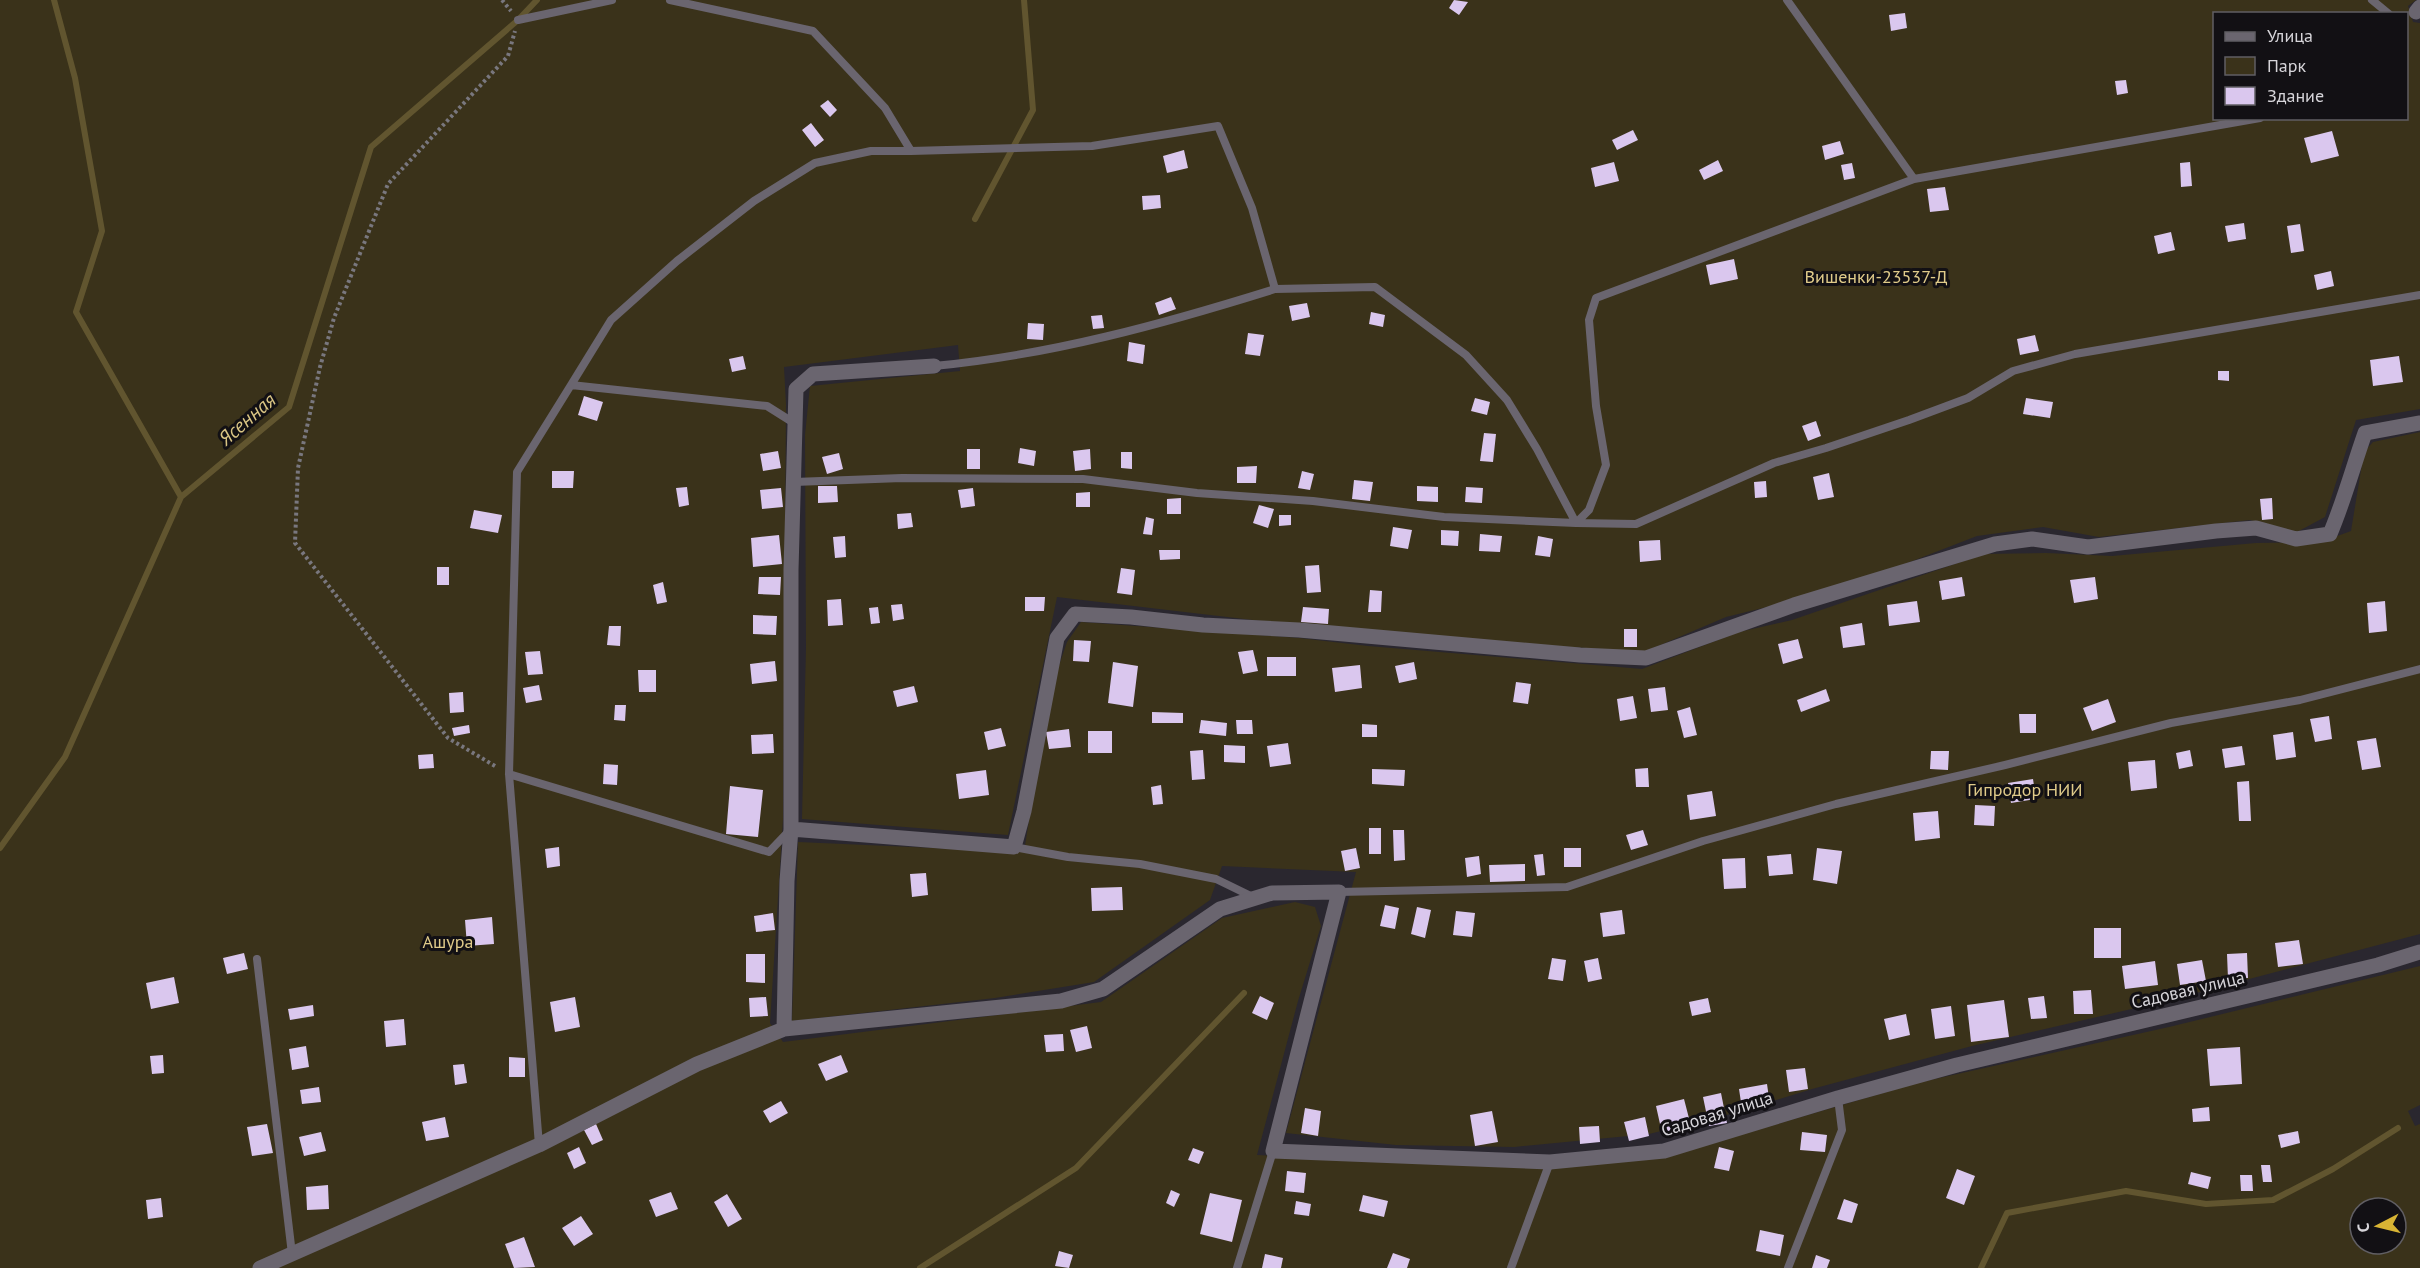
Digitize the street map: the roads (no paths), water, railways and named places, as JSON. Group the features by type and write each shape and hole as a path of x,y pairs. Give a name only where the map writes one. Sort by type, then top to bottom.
{"street":[{"path":"784,1029 787,881 791,829 791,570 796,389 813,374 934,366"},
{"path":"791,829 1014,847 1024,811 1057,638 1075,614 1131,617 1203,625 1299,630 1568,654 1646,658 1794,605 1995,544 2032,539 2088,547 2256,528 2296,539 2330,534 2345,500 2349,476 2365,433 2420,423"},
{"path":"260,1268 539,1145 697,1064 784,1029 1061,1001 1103,989 1220,909 1272,893 1339,892 1273,1151"},
{"name":"Садовая улица","path":"1273,1151 1550,1162 1664,1151 1838,1098 1957,1065 2378,966 2420,952"}],"lane":[{"path":"518,21 612,0"},
{"path":"670,0 813,31 885,108 911,150"},
{"path":"1791,0 1914,179"},
{"path":"2372,0 2387,12"},
{"path":"1576,523 1589,510 1606,465 1596,406 1589,320 1596,298 1914,179 2249,120"},
{"path":"539,1145 509,774 517,472 611,320 677,261 754,201 815,163 871,151 1092,146 1218,126 1251,208 1275,290"},
{"path":"934,366 988,361 1086,342 1179,319 1275,290 1375,287 1466,355 1507,400 1537,449 1576,523"},
{"path":"794,482 902,478 1083,480 1197,493 1313,501 1444,517 1636,524 1774,464 1968,398 2013,371 2075,354 2420,295"},
{"path":"571,385 767,406 794,423"},
{"path":"1339,892 1567,887 1703,841 1836,804 2005,765 2171,723 2300,700 2420,669"},
{"path":"509,774 769,852 791,829"},
{"path":"1014,847 1068,857 1140,864 1215,879 1255,898"},
{"path":"257,959 292,1254"},
{"path":"1788,1268 1842,1130 1838,1098"},
{"path":"1237,1268 1273,1151"},
{"path":"1511,1268 1550,1162"}],"waterway":[{"path":"54,0 75,78 102,231 76,312 181,497"},
{"name":"Ясенная","path":"0,848 65,757 181,497 289,407 371,147 518,20 537,0"},
{"path":"975,219 1033,110 1024,0"},
{"path":"920,1268 1076,1168 1244,993"},
{"path":"1981,1268 2007,1213 2126,1191 2206,1204 2273,1200 2333,1169 2398,1128"}],"park label":[{"name":"Вишенки-23537-Д","path":"1876,277"},
{"name":"Гипродор НИИ","path":"2025,790"},
{"name":"Ашура","path":"448,942"}]}
